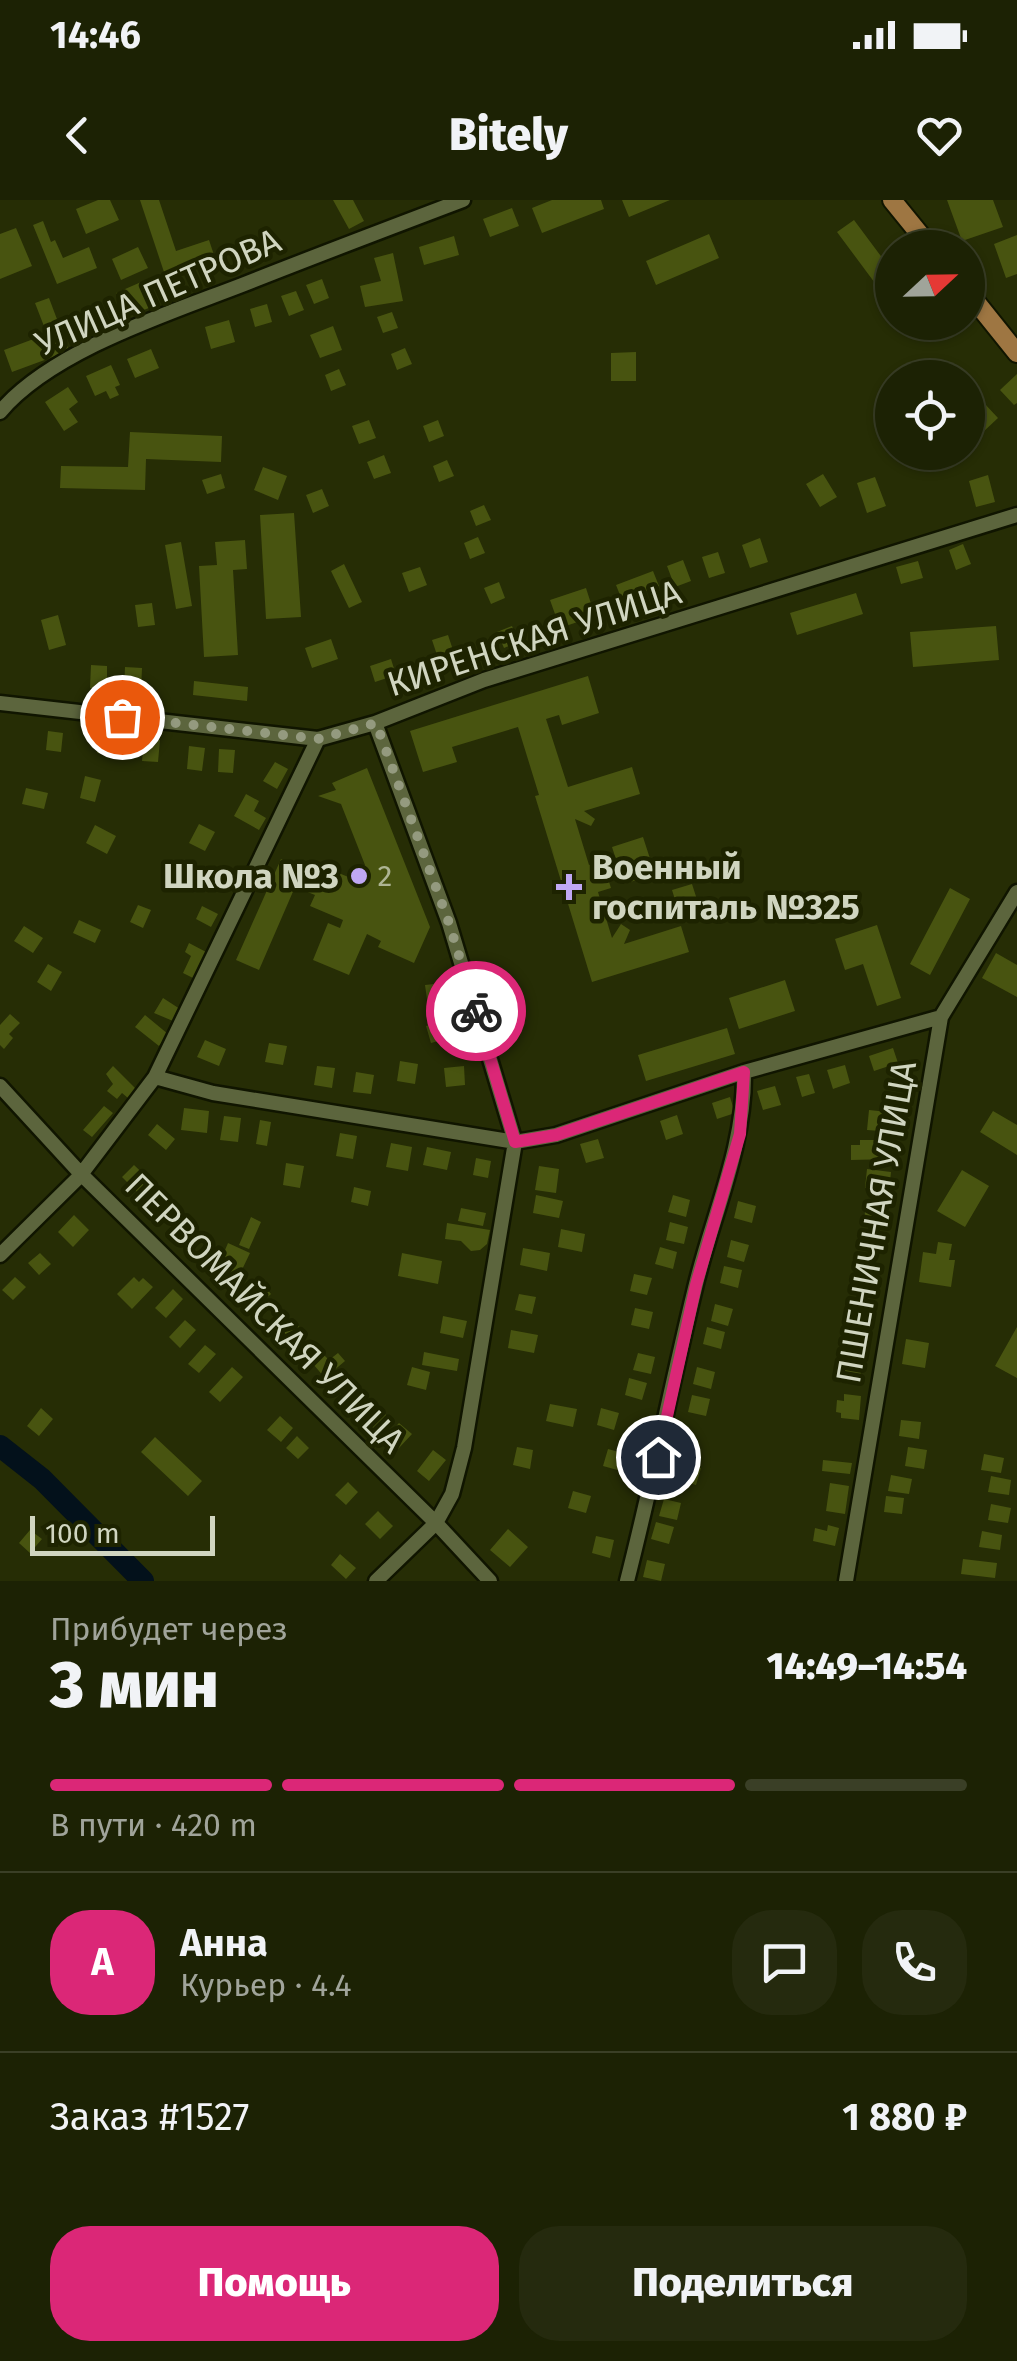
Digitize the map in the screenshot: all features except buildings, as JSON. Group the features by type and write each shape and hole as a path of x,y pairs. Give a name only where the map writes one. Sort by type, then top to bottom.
{"main road":[{"path":"892,200 916,230"},
{"path":"985,313 1017,353"}],"street":[{"name":"УЛИЦА ПЕТРОВА","path":"0,412 38,376 88,350 172,312 463,200"},
{"name":"КИРЕНСКАЯ УЛИЦА","path":"0,703 318,739 376,723 484,680 1017,515"},
{"path":"376,723 449,923 515,1142 464,1448 452,1494 436,1523 376,1581"},
{"path":"0,1255 81,1174 155,1077 318,739"},
{"name":"ПШЕНИЧНАЯ УЛИЦА","path":"846,1581 941,1017 1012,915 1017,892"},
{"path":"155,1077 213,1094 515,1142 556,1135 744,1072 941,1017"},
{"path":"626,1581 696,1285 740,1134 744,1072"},
{"name":"ПЕРВОМАЙСКАЯ УЛИЦА","path":"0,1086 81,1174 436,1523 490,1581"}],"waterway":[{"path":"0,1446 42,1479 143,1581"}],"way so far":[{"path":"122,717 318,739 376,723 449,923 476,1011"}],"place":[{"name":"Школа №3","path":"359,876"},
{"name":"Военный госпиталь №325","path":"569,887"}],"route":[{"path":"476,1011 515,1142 556,1135 744,1072 740,1134 696,1285 658,1457"}]}
